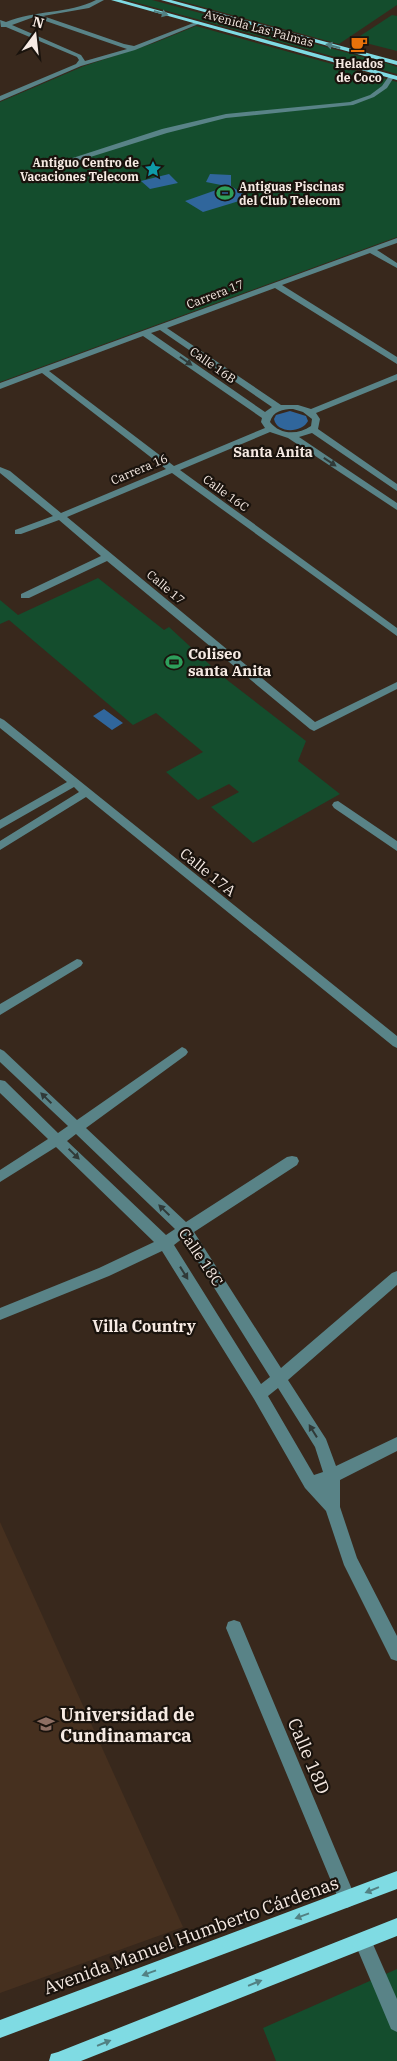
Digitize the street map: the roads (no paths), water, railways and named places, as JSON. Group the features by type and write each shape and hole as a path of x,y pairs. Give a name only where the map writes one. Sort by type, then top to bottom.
{"main road":[{"name":"Avenida Las Palmas","path":"114,0 394,78"},
{"name":"Avenida Las Palmas","path":"164,0 397,63"},
{"name":"Avenida Manuel Humberto Cárdenas","path":"0,2029 397,1880"},
{"path":"58,2061 397,1927"}],"street":[{"path":"2,24 34,15 87,7 101,0"},
{"path":"34,15 122,46 135,48"},
{"path":"2,24 79,56 82,60 79,65"},
{"path":"0,98 79,65 135,48 198,24"},
{"path":"49,167 165,131 226,116 351,104 372,96 394,78"},
{"name":"Carrera 17","path":"0,386 146,334 275,284 397,240"},
{"path":"370,250 397,266"},
{"path":"275,284 397,361"},
{"name":"Calle 16B","path":"162,328 279,408"},
{"name":"Calle 16B","path":"146,334 266,417"},
{"name":"Calle 16C","path":"43,370 172,469 397,634"},
{"path":"397,377 312,412 297,407 279,408 272,411 266,417 266,424 270,429 290,435 397,507"},
{"path":"290,435 303,434 313,429 317,422 312,412"},
{"name":"Carrera 16","path":"18,532 62,516 270,429"},
{"path":"313,429 397,488"},
{"name":"Calle 17","path":"0,470 7,473 62,516 314,727 397,684"},
{"path":"25,596 109,556"},
{"name":"Calle 17A","path":"0,722 73,783 397,1043"},
{"path":"0,825 73,783"},
{"path":"0,846 86,793"},
{"path":"338,805 397,847"},
{"path":"0,1010 77,963"},
{"path":"0,1177 77,1127 182,1052"},
{"name":"Calle 18C","path":"0,1054 186,1230 321,1444 332,1476 332,1507 350,1560 397,1653"},
{"name":"Calle 18C","path":"0,1085 165,1243 259,1394 310,1483 332,1507"},
{"path":"0,1314 104,1272 165,1243 292,1161"},
{"path":"259,1394 397,1277"},
{"path":"310,1483 332,1476 397,1444"},
{"name":"Calle 18D","path":"234,1628 347,1900"},
{"path":"363,1941 380,1976 397,2022"}],"water":[{"path":"169,174 178,183 150,189 141,181"},
{"name":"Antiguas Piscinas del Club Telecom","path":"210,174 231,175 231,186 249,198 203,212 185,201 222,188 221,185 206,182"},
{"path":"290,411 306,416 308,421 301,428 295,430 284,429 276,424 274,419 276,415"},
{"path":"104,709 123,723 112,730 93,716"}],"place":[{"name":"Helados de Coco","path":"359,44"},
{"name":"Antiguo Centro de Vacaciones Telecom","path":"153,169"},
{"name":"Antiguas Piscinas del Club Telecom","path":"225,193"},
{"name":"Coliseo santa Anita","path":"174,662"},
{"name":"Universidad de Cundinamarca","path":"46,1724"}],"district":[{"name":"Santa Anita","path":"273,452"},
{"name":"Villa Country","path":"144,1326"}]}
